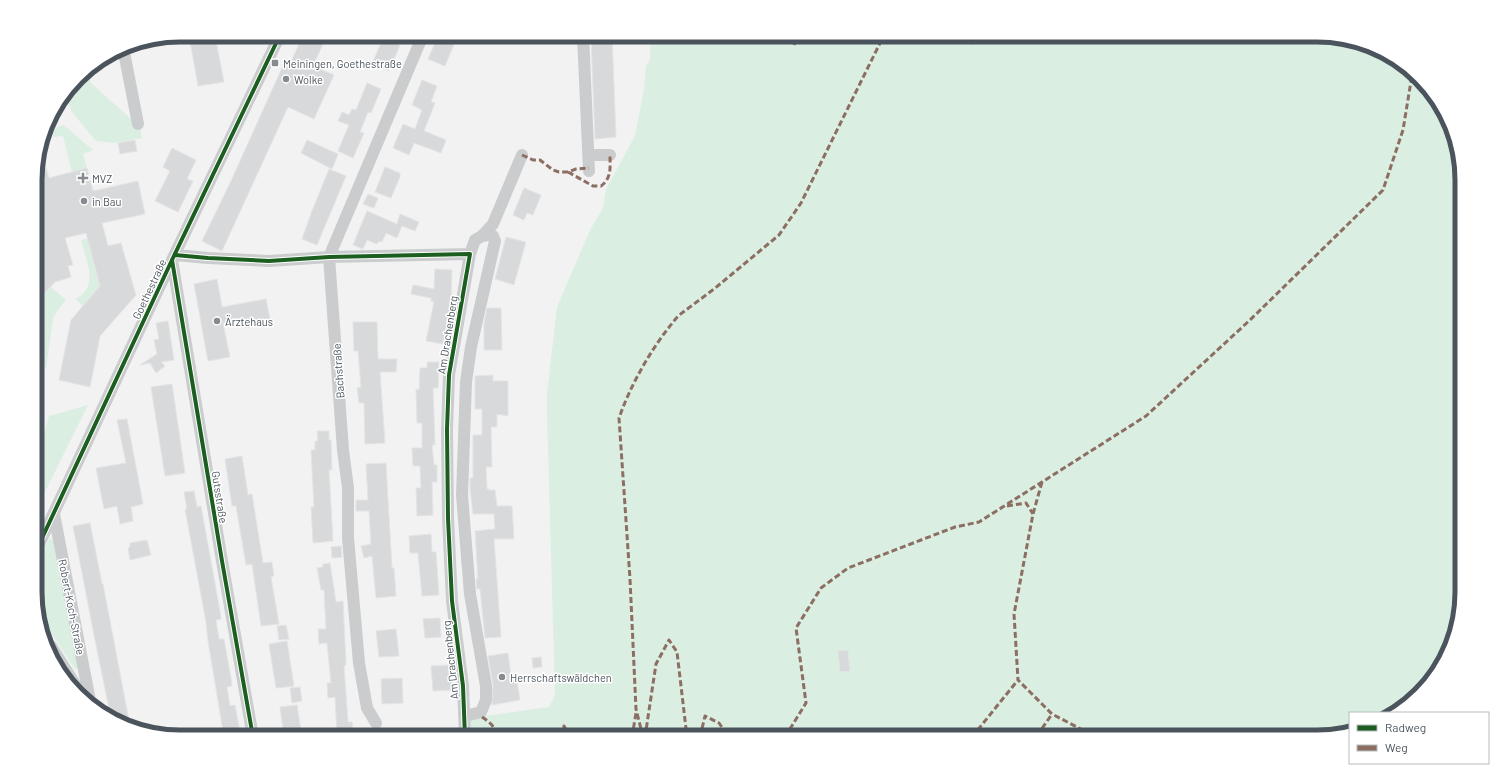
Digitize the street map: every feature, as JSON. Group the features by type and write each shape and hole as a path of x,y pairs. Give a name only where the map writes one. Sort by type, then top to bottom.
{"street":[{"name":"Goethestraße","path":"42,539 277,42"},
{"name":"Bachstraße","path":"376,723 368,708 359,663 348,538 348,488 343,450 329,257 420,42"},
{"path":"583,42 589,171"},
{"path":"124,54 138,124"},
{"path":"589,156 610,155"},
{"name":"Am Drachenberg","path":"465,730 462,667 452,601 448,524 447,429 449,375 470,254 475,240 482,236 493,224 522,156"},
{"path":"465,716 481,712 486,700 486,686 470,594 462,495 467,375 471,347 495,240 492,236 482,236"},
{"path":"174,257 269,261 329,257 470,254"},
{"name":"Gutsstraße","path":"174,257 223,569 252,730"},
{"name":"Robert-Koch-Straße","path":"54,514 89,696"}],"green space":[{"path":"651,42 1317,42 1335,43 1370,52 1394,65 1408,76 1427,96 1445,127 1454,162 1455,180 1454,610 1448,637 1441,653 1432,669 1421,683 1408,696 1385,712 1349,712 1349,726 1326,730 470,730 470,718 549,707 555,695 547,394 557,307 590,230 603,208 606,189 635,136 644,89 646,66 650,59"},
{"path":"88,77 92,84 140,127 142,138 114,143 96,141 71,111 68,99"},
{"path":"63,125 93,150 83,154 87,168 72,172 63,136 53,137 53,132 55,129"},
{"path":"88,238 100,286 83,306 75,299 83,294 89,281 88,264 81,240"},
{"path":"51,287 66,300 53,318 46,369 42,353 42,292 44,294"},
{"path":"88,405 42,498 42,441 49,416"},
{"path":"49,539 52,539 78,667 77,669 75,669 47,626 43,610 42,554"}],"building":[{"path":"190,42 216,42 224,82 198,86"},
{"path":"300,42 324,42 313,66 334,75 314,119 288,107 222,251 202,241 286,59 291,62"},
{"path":"381,42 393,42 400,45 389,71 372,64"},
{"path":"435,42 455,42 445,66 428,59"},
{"path":"591,42 612,42 616,137 595,139"},
{"path":"422,80 437,86 431,102 435,103 424,131 446,140 441,153 414,143 409,155 393,148 403,124 415,129 422,110 412,105"},
{"path":"367,83 381,89 371,113 368,112 360,132 364,133 353,158 338,151 349,125 338,121 342,112 349,115 352,109 356,110"},
{"path":"135,140 137,151 120,154 118,143"},
{"path":"307,140 338,154 332,169 301,153"},
{"path":"172,148 196,160 187,179 193,181 178,212 155,201 170,171 163,167"},
{"path":"44,160 49,178 87,168 93,191 138,181 145,214 102,223 108,246 121,243 136,295 100,336 90,387 59,380 71,320 100,286 86,233 65,238 73,265 68,266 71,277 55,282 44,294 42,292 42,171"},
{"path":"385,167 400,173 400,177 391,198 375,192"},
{"path":"329,169 346,176 317,245 302,239"},
{"path":"524,188 541,195 533,215 527,213 524,220 513,215"},
{"path":"368,194 378,198 374,208 363,204"},
{"path":"367,211 397,224 400,214 419,222 415,231 402,226 397,238 386,233 382,242 379,241 377,244 367,240 363,249 353,245"},
{"path":"506,237 526,242 514,285 495,279"},
{"path":"435,269 452,270 451,300 453,300 453,308 452,313 449,313 443,344 426,341 434,302 431,301 431,298 411,294 413,285 434,289"},
{"name":"Ärztehaus","path":"217,279 222,307 266,299 271,324 246,328 244,319 223,323 230,357 208,361 194,284"},
{"path":"487,308 501,308 502,350 484,350 484,324"},
{"path":"168,321 174,360 161,362 165,366 156,373 150,363 140,365 157,354 154,340 159,339 156,323"},
{"path":"353,322 377,322 378,359 397,359 396,372 380,372 385,443 365,444 364,403 359,403 357,388 361,387 358,351 354,351"},
{"path":"427,362 439,362 438,388 433,388 435,445 432,445 434,465 437,465 437,482 432,482 433,515 417,516 416,488 421,488 420,466 413,466 412,448 422,448 422,423 417,423 416,389 419,390 420,368 427,368"},
{"path":"493,375 493,381 508,381 508,416 497,414 497,427 491,427 492,467 486,467 487,489 495,490 497,506 512,506 514,539 494,539 501,637 485,638 480,589 477,589 476,579 478,579 475,531 495,529 494,514 473,514 470,478 473,478 473,435 482,435 482,409 475,409 475,376"},
{"path":"172,384 185,473 165,476 151,387"},
{"path":"127,419 143,504 131,507 133,521 120,524 117,506 104,509 96,468 126,463 117,420"},
{"path":"317,431 329,431 329,440 331,440 332,470 329,470 333,541 313,543 311,507 314,507 311,450 315,450 315,441 318,441"},
{"path":"242,456 248,495 252,494 263,563 272,562 274,576 271,577 279,624 261,626 252,564 246,565 236,506 232,506 225,459"},
{"path":"386,463 392,568 394,568 396,596 376,598 372,556 364,558 361,546 371,544 369,511 356,511 356,500 368,500 366,464"},
{"path":"194,491 197,507 201,506 220,611 221,619 216,620 219,639 224,639 231,678 232,686 227,687 230,706 235,705 240,730 223,730 206,622 185,509 187,509 184,492"},
{"path":"90,523 129,720 109,711 73,526"},
{"path":"431,534 432,552 436,552 439,595 422,596 418,553 410,553 409,536"},
{"path":"147,540 151,555 130,560 128,548 130,547 130,543"},
{"path":"341,546 342,557 332,558 331,547"},
{"path":"330,563 336,602 343,601 346,665 344,666 348,722 352,722 353,730 337,730 335,697 328,698 327,683 331,683 327,643 319,644 318,629 326,629 324,590 321,590 317,568 323,567 323,564"},
{"path":"440,618 441,637 425,638 423,619"},
{"path":"286,625 289,639 279,640 277,626"},
{"path":"396,629 399,656 379,657 376,631"},
{"path":"287,641 294,686 276,688 269,644"},
{"path":"848,650 850,671 840,672 838,651"},
{"path":"508,653 511,676 516,675 520,700 492,705 493,685 488,656"},
{"path":"541,657 542,667 533,668 532,658"},
{"path":"450,665 452,690 433,691 431,666"},
{"path":"402,678 403,703 382,704 381,679"},
{"path":"300,687 302,701 292,703 290,688"},
{"path":"297,705 301,730 283,730 280,707"}],"marked path":[{"path":"641,730 636,709 630,579 619,418 629,392 642,367 657,343 678,316 714,289 779,235 801,203 881,42"},
{"path":"789,730 806,703 796,628 821,588 848,568 955,527 979,522 1146,416 1250,320 1383,190 1403,130 1411,79"},
{"path":"522,155 533,160 540,160 553,170 559,172 589,168"},
{"path":"568,172 593,186 601,186 605,183 609,176 610,155"},
{"path":"1042,482 1033,514 1014,614 1018,680 1052,714 1083,730"},
{"path":"1007,506 1026,503 1033,514"},
{"path":"646,730 656,664 669,640 677,652 686,730"},
{"path":"978,730 1018,680"},
{"path":"633,730 636,713"},
{"path":"1041,730 1052,714"},
{"path":"702,730 705,716 719,723 724,730"},
{"path":"482,717 490,723 495,730"},
{"path":"564,730 564,726 566,730"}],"cycle path":[{"path":"42,538 172,260 277,42"},
{"path":"175,255 269,261 329,257 470,254 449,375 447,429 448,518 452,601 463,686 465,730"},
{"path":"172,260 252,730"}],"place":[{"name":"Meiningen, Goethestraße","path":"275,63"},
{"name":"Wolke","path":"286,79"},
{"name":"MVZ","path":"83,178"},
{"name":"in Bau","path":"84,201"},
{"name":"Ärztehaus","path":"217,321"},
{"name":"Herrschaftswäldchen","path":"502,677"}]}
